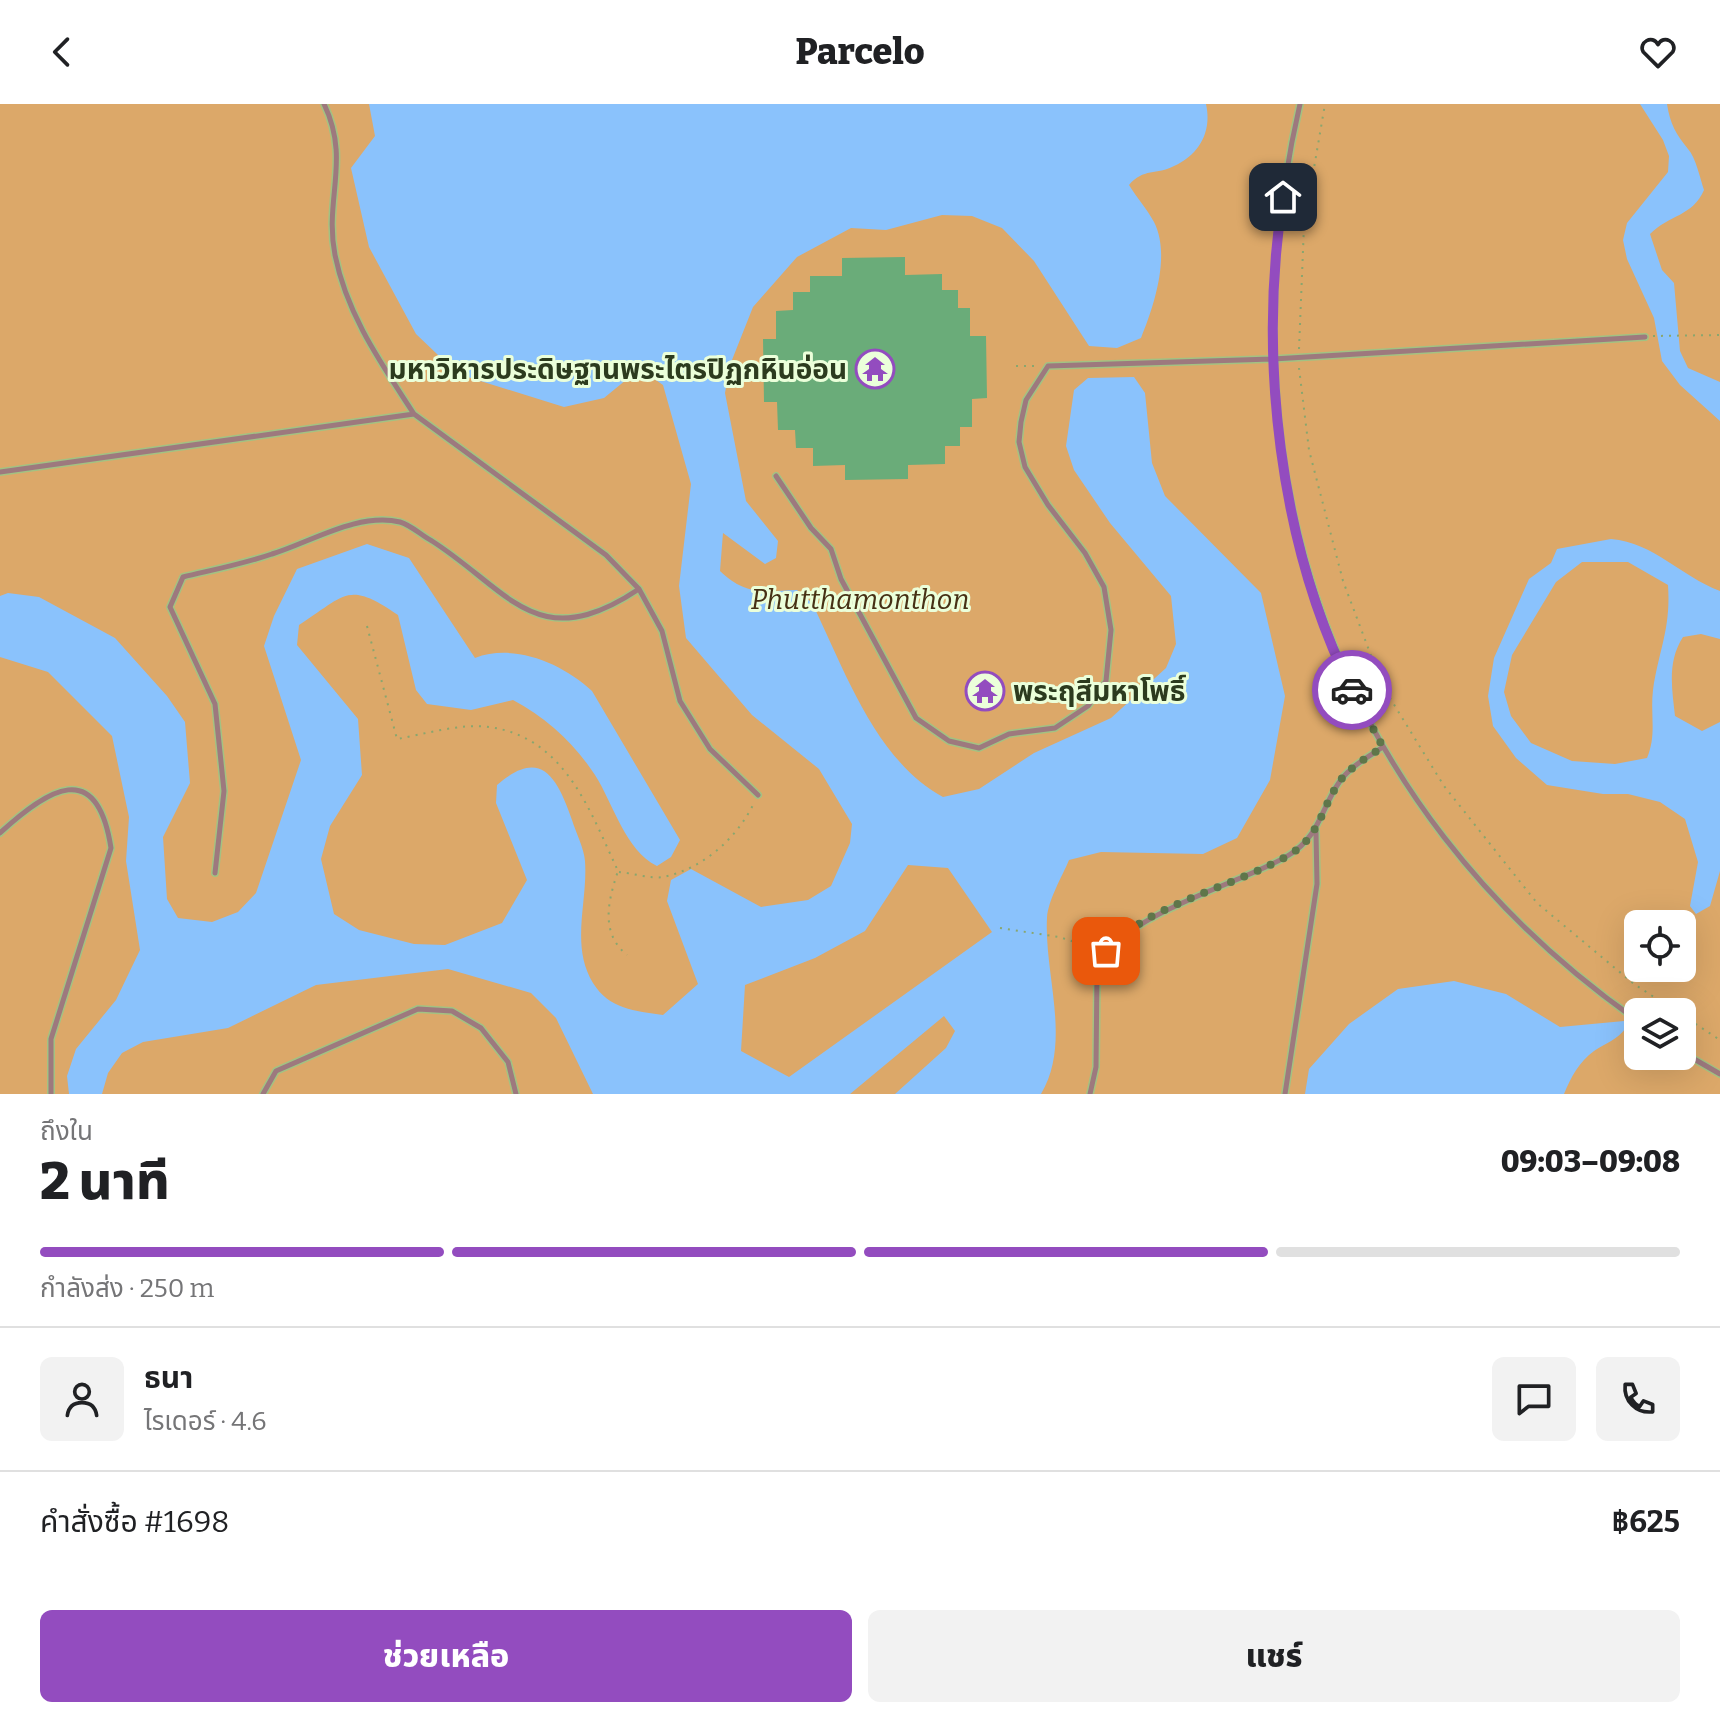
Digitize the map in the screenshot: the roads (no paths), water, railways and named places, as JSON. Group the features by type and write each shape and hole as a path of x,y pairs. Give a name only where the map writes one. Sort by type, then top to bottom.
{"lane":[{"path":"324,104 336,129 339,167 333,200 335,254 360,330 414,414 606,555 639,589 662,631 680,701 710,749 758,795"},
{"path":"1300,104 1279,223 1273,295 1273,359 1284,467 1301,547 1322,616 1350,686 1383,747 1459,858 1506,909 1559,959 1624,1010"},
{"path":"776,476 811,528 831,549 841,579 916,718 949,741 979,748 1009,734 1055,728 1088,706 1106,681 1111,630 1104,587 1085,553 1025,467 1019,442 1026,400 1048,366 1298,358 1645,337"},
{"path":"0,472 414,414"},
{"path":"215,873 224,791 220,748 215,704 170,607 183,577 270,555 365,521 402,522 448,551 510,603 549,618 584,615 618,603 639,589"},
{"path":"1090,1094 1096,1067 1097,973 1106,951 1114,942 1168,909 1288,856 1316,832 1339,782 1354,766 1383,747"},
{"path":"0,833 30,806 66,789 86,792 106,815 111,848 51,1039 51,1094"},
{"path":"1285,1094 1317,884 1316,832"},
{"path":"263,1094 276,1071 418,1009 452,1011 481,1028 508,1062 516,1094"},
{"path":"1696,1060 1720,1074"}],"water":[{"path":"369,104 1206,104 1205,132 1191,155 1168,169 1140,176 1129,185 1154,222 1161,250 1159,280 1141,338 1117,348 1089,346 1034,261 1002,228 972,216 942,215 886,230 851,228 797,257 753,307 730,365 725,393 746,501 778,541 776,558 765,564 723,533 720,571 747,588 797,590 812,603 850,684 880,737 919,781 943,797 979,789 1034,753 1111,718 1166,668 1176,644 1171,596 1110,523 1074,470 1066,446 1074,390 1088,378 1134,377 1145,393 1152,463 1165,496 1261,593 1285,696 1270,780 1237,838 1203,854 1101,852 1069,860 1047,918 1056,1030 1055,1053 1041,1094 895,1094 946,1048 955,1031 944,1016 850,1094 593,1094 556,1018 531,993 448,969 316,985 228,1028 143,1042 122,1053 108,1073 102,1094 69,1094 67,1076 76,1049 116,1000 140,950 126,861 129,817 112,736 48,672 0,657 0,596 8,593 39,597 115,638 167,696 185,722 190,783 163,837 167,899 178,918 212,922 238,912 256,893 301,760 264,646 274,616 297,569 367,544 409,558 475,658 506,653 537,658 567,672 592,691 680,840 671,857 657,866 646,859 628,838 602,787 578,752 548,723 513,700 471,710 427,704 416,690 398,615 368,598 347,596 299,625 297,645 358,719 362,775 330,826 321,859 334,914 359,930 414,944 445,945 502,923 527,880 496,803 497,785 525,768 536,768 545,772 560,791 583,851 582,954 593,983 599,992 615,1003 633,1010 663,1015 698,984 667,901 671,880 691,869 761,907 808,900 831,886 850,843 852,824 819,769 752,715 686,638 679,586 691,484 663,385 650,376 632,375 604,398 564,407 458,374 416,334 369,247 351,168 375,136","holes":["908,865 948,868 992,932 789,1077 741,1051 745,985 815,958 865,931"]},
{"path":"1640,104 1667,104 1672,123 1693,158 1704,190 1694,205 1650,234 1662,270 1674,283 1680,351 1688,368 1720,382 1720,421 1680,385 1662,361 1654,318 1627,259 1623,240 1627,223 1668,172 1669,156 1663,140"},
{"path":"1611,539 1654,553 1720,591 1720,639 1701,634 1683,637 1675,656 1672,675 1675,716 1702,731 1720,722 1720,871 1710,906 1696,914 1690,906 1698,862 1685,819 1660,802 1628,794 1603,794 1547,785 1516,758 1493,726 1488,696 1494,658 1529,579 1551,563 1557,549","holes":["1582,562 1628,562 1668,585 1668,614 1653,690 1653,733 1647,758 1615,764 1572,761 1531,743 1511,716 1504,692 1512,655 1556,582"]},
{"path":"1454,981 1506,994 1560,1027 1624,1021 1624,1030 1584,1060 1564,1094 1305,1094 1309,1069 1349,1024 1398,989"}],"place":[{"name":"มหาวิหารประดิษฐานพระไตรปิฏกหินอ่อน","path":"875,369"},
{"name":"พระฤสีมหาโพธิ์","path":"985,691"}],"park label":[{"name":"Phutthamonthon","path":"860,599"}]}
